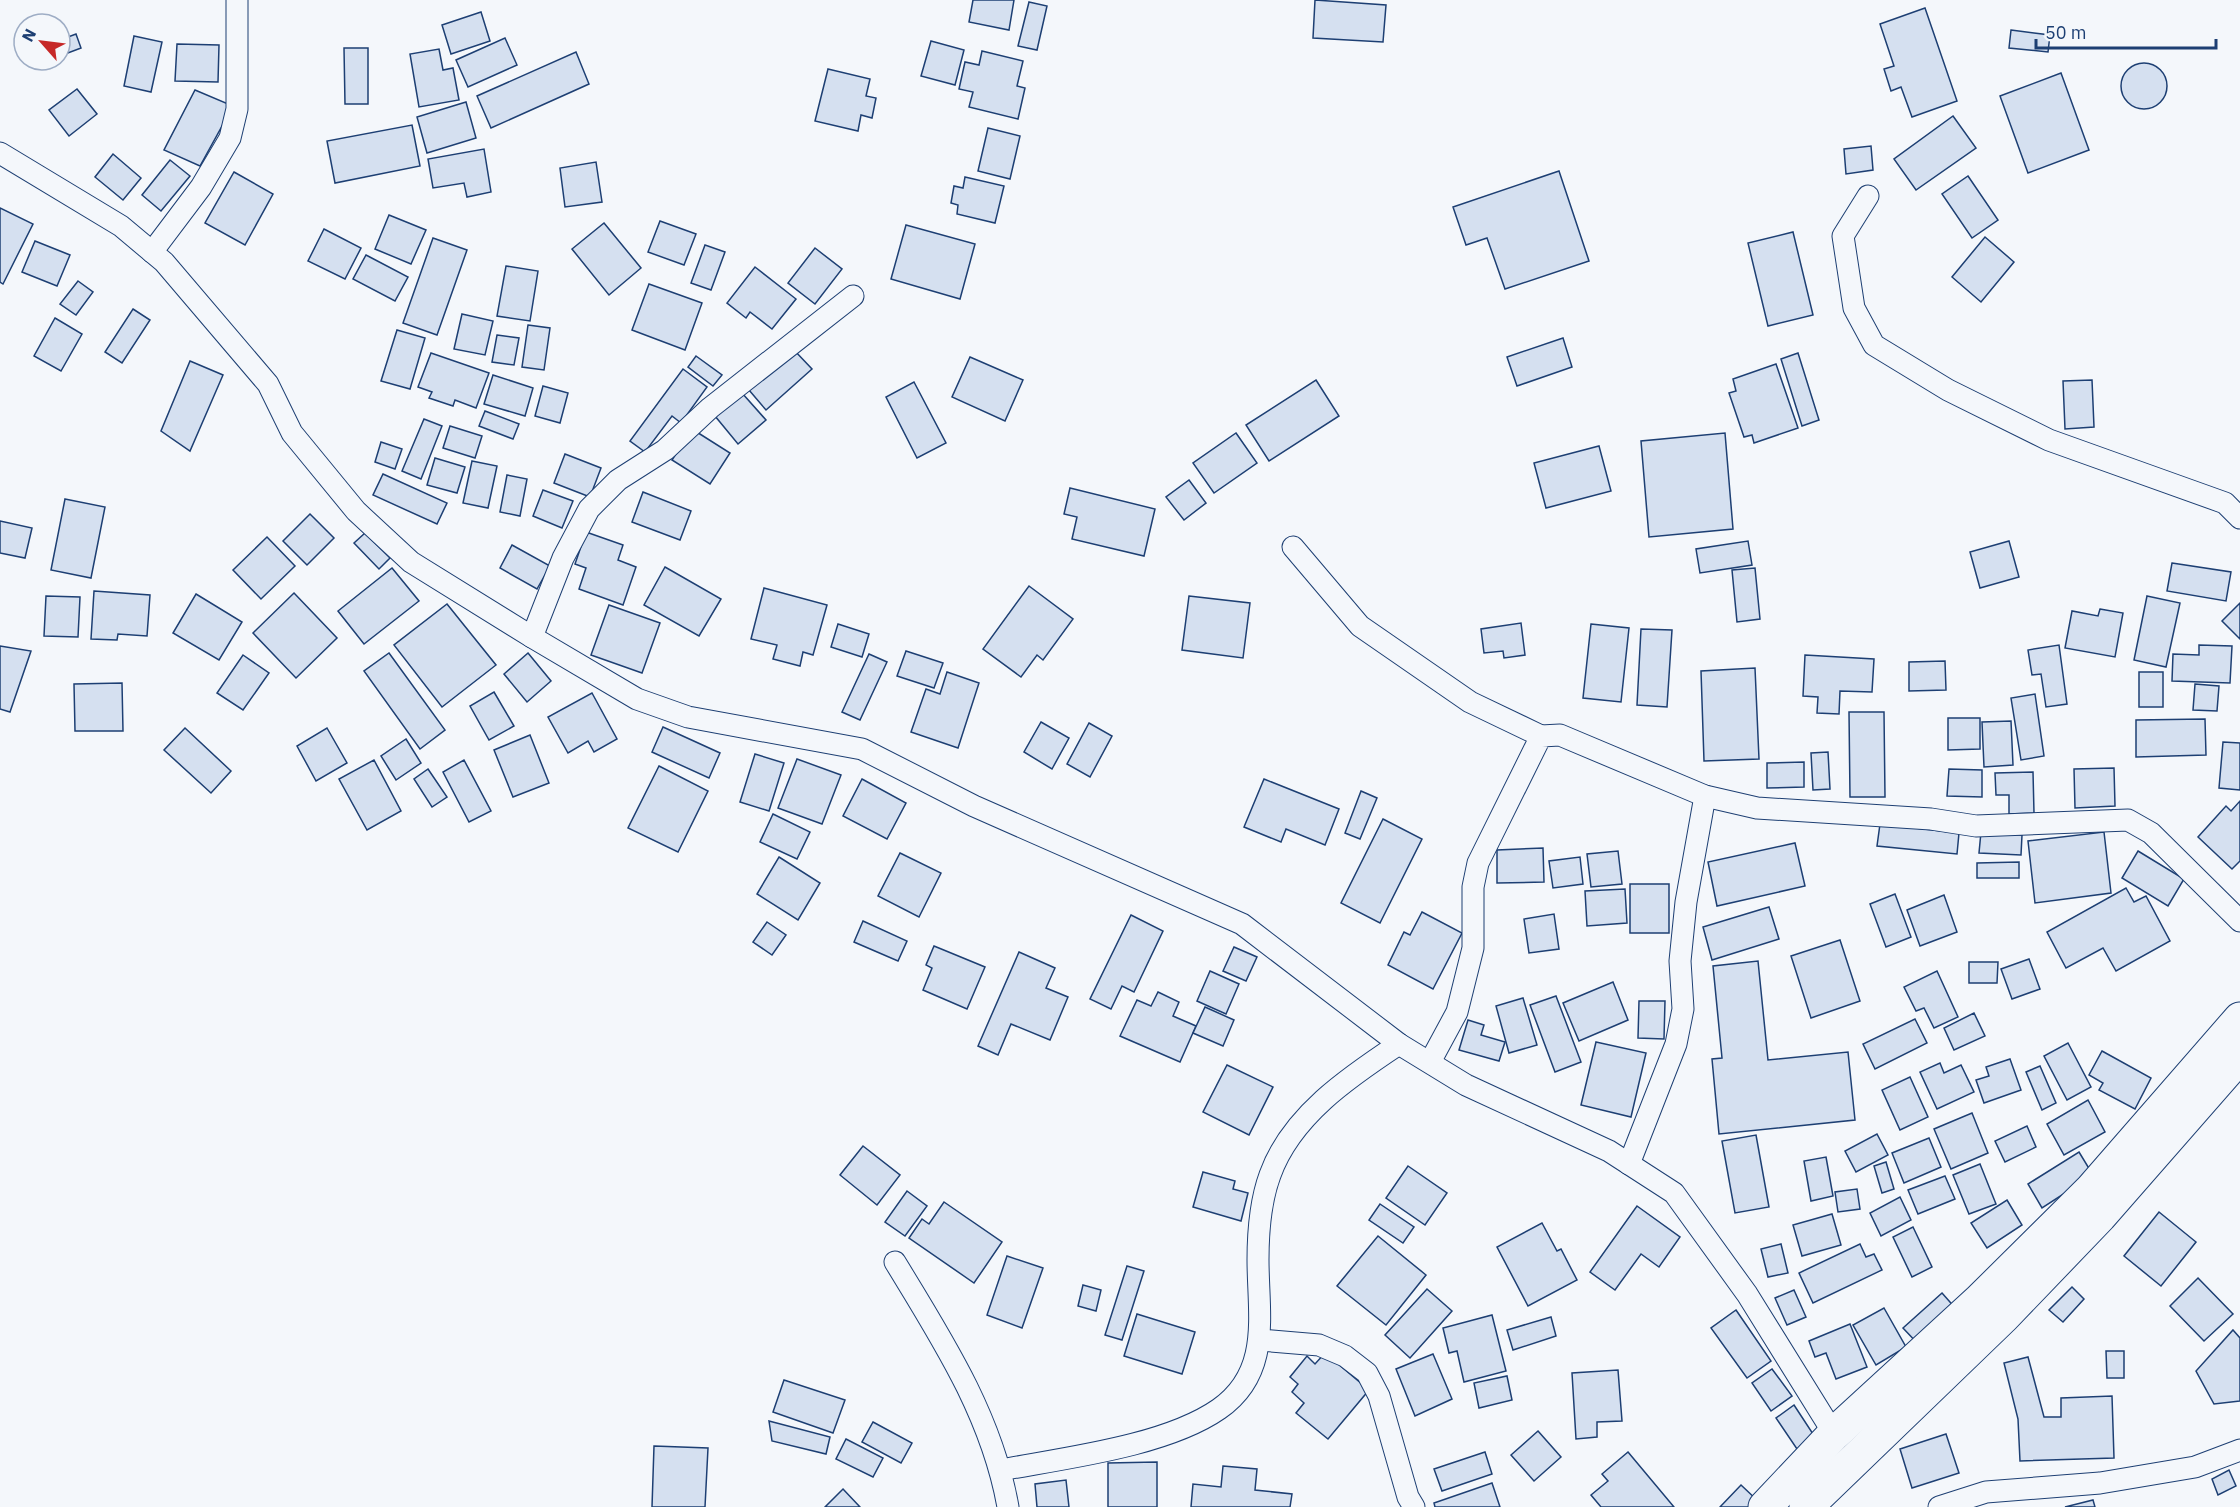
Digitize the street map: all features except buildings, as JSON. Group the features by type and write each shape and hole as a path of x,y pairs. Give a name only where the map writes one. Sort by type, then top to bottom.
{"main road":[{"path":"1765,1507 1834,1434 1979,1301 2091,1190 2240,1018"},
{"path":"1821,1503 2100,1216 2240,1056"}],"street":[{"path":"152,252 201,187 230,138 237,109 237,0"},
{"path":"0,153 121,226 164,262 268,384 292,433 356,511 411,562 637,699 688,717 862,748 974,806 1242,924 1399,1044 1466,1085 1609,1150 1674,1193 1747,1294 1834,1434"},
{"path":"1868,196 1843,237 1854,308 1874,345 1948,390 2049,440 2225,503 2240,518"},
{"path":"532,637 563,558 589,509 618,480 665,450 710,408 853,296"},
{"path":"1293,547 1360,626 1470,702 1541,736 1560,735 1705,796 1757,808 1931,819 1977,826 2128,820 2151,833 2240,921"},
{"path":"1430,1062 1457,1012 1473,948 1473,886 1478,863 1541,736"},
{"path":"1629,1164 1676,1044 1683,1009 1680,961 1686,902 1705,796"},
{"path":"1002,1470 1161,1437 1219,1409 1243,1384 1258,1352 1260,1340 1260,1215 1270,1174 1289,1139 1324,1098 1399,1044"},
{"path":"895,1262 963,1375 1002,1470 1008,1507"},
{"path":"1260,1340 1319,1345 1345,1356 1367,1373 1379,1396 1408,1497 1414,1507"},
{"path":"1939,1507 1986,1492 2100,1483 2195,1467 2240,1450"}]}
